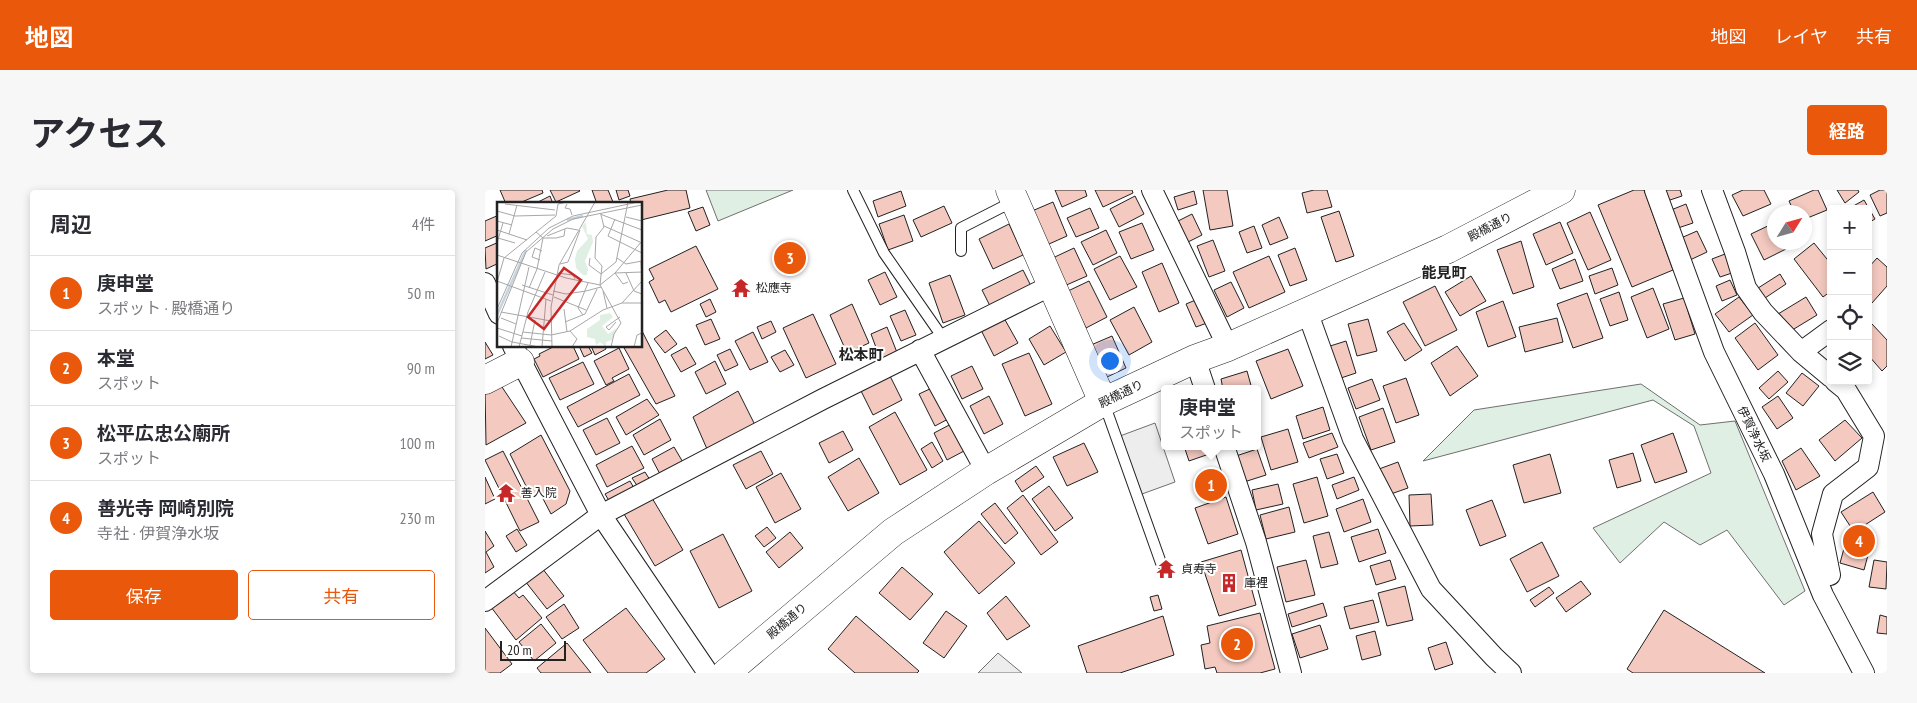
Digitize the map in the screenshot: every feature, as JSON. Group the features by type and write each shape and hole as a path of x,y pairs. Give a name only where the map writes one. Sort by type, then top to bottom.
{"main road":[{"name":"殿橋通り","path":"726,673 893,532 986,471 1103,402 1195,359 1228,347 1448,249 1561,190"},
{"path":"1012,195 1103,402"},
{"path":"485,380 516,354"}],"street":[{"path":"1152,190 1228,347"},
{"name":"伊賀浄水坂","path":"1655,190 1714,352 1774,474 1823,595 1864,673"},
{"path":"1712,190 1746,288 1763,312 1801,352 1827,374"},
{"path":"485,283 497,310"},
{"path":"485,601 601,515 943,338 1052,285"},
{"path":"1307,311 1353,439 1431,589 1511,673"},
{"path":"1801,352 1827,333"},
{"path":"920,350 986,471"},
{"path":"516,354 601,515 708,673"},
{"path":"1195,359 1204,385"},
{"path":"1830,575 1821,534 1833,494 1868,467 1874,436 1846,390 1840,385"},
{"path":"1225,450 1256,542 1291,673"}],"lane":[{"path":"853,190 884,253 943,338"},
{"path":"961,251 961,228 1012,195"},
{"path":"1103,402 1161,563"}],"green space":[{"path":"706,190 793,190 718,221"},
{"path":"1641,384 1700,425 1735,421 1805,591 1784,605 1727,530 1700,545 1664,522 1620,563 1593,528 1711,473 1694,426 1653,400 1423,461 1474,410"}],"shaded area":[{"path":"1155,423 1161,441 1161,450 1164,450 1175,482 1142,494 1120,436"},
{"path":"998,653 1022,673 978,673"}],"building":[{"path":"500,190 542,190 543,193 522,202 505,202"},
{"path":"550,190 579,190 580,191 556,202"},
{"path":"592,190 608,190 613,202 596,202"},
{"path":"616,190 628,190 630,196 619,200"},
{"path":"668,190 686,190 690,208 643,220 643,202 631,202 630,199"},
{"path":"1055,190 1085,190 1087,196 1062,207"},
{"path":"1095,190 1132,190 1133,193 1103,207"},
{"path":"1203,190 1227,190 1233,226 1210,230"},
{"path":"1314,190 1327,190 1332,207 1307,213 1302,193"},
{"path":"1634,190 1644,190 1673,270 1632,287 1598,205"},
{"path":"1662,190 1680,190 1682,196 1667,201"},
{"path":"1743,190 1764,190 1771,204 1743,216 1732,195"},
{"path":"1818,190 1827,210 1812,216 1812,205 1791,205 1789,201"},
{"path":"1837,190 1858,190 1859,192 1845,203"},
{"path":"1880,190 1887,190 1887,213 1880,216 1870,195"},
{"path":"901,191 906,206 878,217 873,201"},
{"path":"1194,191 1197,204 1178,210 1174,197"},
{"path":"550,196 552,202 538,202"},
{"path":"1135,196 1144,214 1119,227 1110,209"},
{"path":"1864,200 1867,205 1855,205"},
{"path":"1053,202 1067,236 1040,248 1025,214"},
{"path":"1686,204 1693,223 1678,228 1671,210"},
{"path":"944,206 952,223 921,237 913,220"},
{"path":"703,207 710,225 696,231 688,212"},
{"path":"1090,208 1099,228 1076,237 1067,218"},
{"path":"1339,211 1354,256 1336,262 1321,217"},
{"path":"1590,212 1611,260 1588,270 1567,223"},
{"path":"1192,214 1202,235 1186,243 1176,222"},
{"path":"904,215 913,241 888,250 879,224"},
{"path":"497,216 497,236 485,241 485,221"},
{"path":"1279,217 1288,238 1270,245 1262,225"},
{"path":"1560,222 1573,253 1546,265 1533,234"},
{"path":"1142,223 1154,250 1131,259 1119,232"},
{"path":"1009,224 1023,255 993,269 979,239"},
{"path":"1254,226 1262,248 1247,253 1239,232"},
{"path":"1767,226 1767,250 1784,250 1764,260 1751,234"},
{"path":"1106,230 1117,253 1093,265 1081,242"},
{"path":"1697,231 1707,252 1690,260 1681,238"},
{"path":"1213,240 1225,271 1209,277 1197,246"},
{"path":"1521,241 1534,287 1513,294 1497,250"},
{"path":"497,243 497,264 486,269 485,248"},
{"path":"1814,243 1827,259 1827,294 1823,297 1794,259 1805,250 1812,250"},
{"path":"696,246 718,289 671,312 665,300 659,303 649,282 654,279 649,269"},
{"path":"1074,248 1087,276 1055,290 1042,263"},
{"path":"1295,248 1307,280 1290,286 1278,255"},
{"path":"1725,254 1732,273 1720,277 1712,259"},
{"path":"1120,256 1137,287 1110,300 1094,269"},
{"path":"1269,256 1285,292 1249,308 1233,272"},
{"path":"1877,258 1887,267 1887,286 1872,303 1872,295 1872,264"},
{"path":"1575,259 1583,281 1560,289 1552,269"},
{"path":"1162,263 1179,303 1159,312 1142,272"},
{"path":"1612,268 1618,285 1595,294 1589,276"},
{"path":"1023,270 1031,286 990,306 982,290"},
{"path":"885,272 897,297 880,305 868,280"},
{"path":"1780,274 1786,284 1762,300 1755,290"},
{"path":"950,275 965,315 943,323 929,283"},
{"path":"1471,276 1486,301 1460,316 1445,292"},
{"path":"1730,280 1737,295 1722,301 1716,286"},
{"path":"1089,281 1107,317 1086,328 1068,291"},
{"path":"1231,282 1244,308 1227,317 1214,290"},
{"path":"1435,286 1457,330 1425,346 1403,302"},
{"path":"1653,288 1669,329 1647,338 1631,297"},
{"path":"1619,292 1628,320 1610,326 1600,299"},
{"path":"1587,293 1603,338 1573,348 1557,304"},
{"path":"1739,297 1753,315 1729,332 1715,314"},
{"path":"1806,297 1817,315 1789,332 1778,314"},
{"path":"1684,298 1695,334 1675,340 1663,304"},
{"path":"710,299 716,312 706,317 700,304"},
{"path":"1198,299 1207,323 1196,327 1186,304"},
{"path":"1503,301 1516,337 1488,347 1476,312"},
{"path":"852,304 869,343 847,353 830,315"},
{"path":"1134,307 1152,342 1129,355 1110,320"},
{"path":"905,310 916,335 901,341 890,316"},
{"path":"813,314 836,364 806,378 783,328"},
{"path":"1004,318 1018,343 994,356 981,330"},
{"path":"1557,318 1563,342 1525,352 1519,327"},
{"path":"711,319 720,339 705,345 696,325"},
{"path":"1368,319 1377,351 1357,356 1348,324"},
{"path":"771,321 776,332 762,339 757,327"},
{"path":"1404,323 1422,350 1405,361 1387,332"},
{"path":"1755,323 1778,355 1758,370 1735,338"},
{"path":"1872,324 1887,340 1887,366 1882,371 1872,360"},
{"path":"1050,326 1066,352 1044,365 1029,339"},
{"path":"887,327 898,355 881,361 871,334"},
{"path":"666,330 677,344 665,353 654,339"},
{"path":"753,332 768,362 750,370 735,341"},
{"path":"643,333 675,396 656,404 624,348 643,348"},
{"path":"1112,336 1126,368 1105,378 1091,345"},
{"path":"1346,341 1356,373 1338,379 1327,347"},
{"path":"485,342 493,355 485,359"},
{"path":"1457,346 1478,376 1450,396 1431,363"},
{"path":"686,347 696,364 681,372 671,355"},
{"path":"551,348 574,348 579,359 543,377 534,359 540,356 539,354"},
{"path":"580,348 589,348 592,353 584,357"},
{"path":"592,348 606,348 606,349 595,355"},
{"path":"619,348 629,369 612,378 614,381 606,385 594,361"},
{"path":"730,349 738,365 725,371 717,355"},
{"path":"1288,349 1303,386 1271,399 1256,361"},
{"path":"785,350 794,365 780,372 771,357"},
{"path":"1029,353 1052,404 1025,416 1002,364"},
{"path":"715,361 726,384 706,394 695,372"},
{"path":"583,362 594,384 560,400 549,378"},
{"path":"972,366 983,389 962,399 951,376"},
{"path":"1247,371 1251,385 1222,385 1221,379"},
{"path":"1778,371 1788,382 1769,399 1759,388"},
{"path":"1802,373 1819,386 1803,406 1786,393"},
{"path":"629,374 640,395 578,427 567,407"},
{"path":"889,374 902,400 873,415 860,389"},
{"path":"1406,378 1419,415 1396,423 1383,386"},
{"path":"1372,379 1380,400 1356,409 1348,388"},
{"path":"502,387 526,423 486,445 485,388"},
{"path":"934,387 950,418 935,426 919,394"},
{"path":"738,391 755,425 707,449 693,417"},
{"path":"989,396 1003,424 984,434 970,406"},
{"path":"1778,396 1793,418 1777,429 1762,407"},
{"path":"647,399 659,415 626,435 616,417"},
{"path":"1323,407 1330,430 1303,439 1296,416"},
{"path":"1383,408 1395,442 1371,450 1359,417"},
{"path":"895,412 927,470 900,485 869,427"},
{"path":"607,418 620,443 596,455 583,430"},
{"path":"660,419 671,440 644,455 633,435"},
{"path":"1845,420 1862,438 1835,461 1819,440"},
{"path":"953,423 966,450 947,460 934,433"},
{"path":"1288,429 1298,462 1271,470 1261,437"},
{"path":"843,431 853,450 829,463 819,443"},
{"path":"1332,433 1338,447 1309,458 1303,443"},
{"path":"1673,433 1687,472 1655,483 1641,445"},
{"path":"541,435 570,491 566,504 551,514 540,493 531,496 510,454"},
{"path":"932,442 943,461 932,468 921,449"},
{"path":"1084,443 1098,472 1067,486 1053,457"},
{"path":"632,446 644,468 607,487 596,465"},
{"path":"674,447 684,464 661,476 652,459"},
{"path":"1801,448 1820,476 1796,490 1782,461"},
{"path":"1185,450 1211,450 1212,453 1189,461"},
{"path":"1257,450 1266,475 1244,482 1236,456"},
{"path":"503,451 539,522 520,531 485,460"},
{"path":"761,451 773,474 746,489 733,465"},
{"path":"1633,453 1641,481 1617,488 1609,460"},
{"path":"1337,454 1344,473 1327,479 1320,459"},
{"path":"1550,454 1561,493 1524,503 1513,465"},
{"path":"859,458 879,493 848,511 828,477"},
{"path":"1398,462 1408,488 1388,495 1379,469"},
{"path":"1036,466 1044,477 1022,492 1015,481"},
{"path":"645,472 650,480 638,487 632,478"},
{"path":"781,473 801,509 775,523 756,487"},
{"path":"1219,476 1223,487 1204,494 1200,484"},
{"path":"485,477 495,499 485,504"},
{"path":"1317,477 1328,516 1304,523 1293,484"},
{"path":"1354,477 1359,490 1337,499 1332,485"},
{"path":"630,481 635,490 611,504 605,494"},
{"path":"1278,484 1283,504 1256,510 1252,490"},
{"path":"1049,486 1073,518 1055,531 1032,499"},
{"path":"1873,492 1885,512 1854,532 1841,512"},
{"path":"1431,494 1433,525 1410,526 1409,495"},
{"path":"1023,495 1058,542 1041,555 1007,508"},
{"path":"1226,497 1238,534 1208,544 1195,508"},
{"path":"652,498 683,550 655,566 624,514"},
{"path":"1363,499 1371,522 1344,532 1336,509"},
{"path":"1492,500 1506,536 1480,546 1466,510"},
{"path":"995,503 1018,533 1005,544 981,514"},
{"path":"1289,507 1295,532 1266,539 1260,515"},
{"path":"979,521 1015,563 979,594 944,552"},
{"path":"767,527 776,538 764,547 755,536"},
{"path":"517,529 527,545 516,552 506,536"},
{"path":"1378,529 1386,553 1359,562 1351,537"},
{"path":"485,531 494,546 486,552 494,567 485,573"},
{"path":"790,532 803,548 779,568 766,552"},
{"path":"1329,532 1338,564 1321,568 1313,536"},
{"path":"723,534 752,591 719,608 690,551"},
{"path":"1848,534 1872,540 1864,570 1840,563"},
{"path":"1542,542 1559,576 1527,592 1510,559"},
{"name":"庫裡","path":"1241,550 1256,605 1219,616 1201,562"},
{"path":"1306,560 1315,595 1286,602 1277,567"},
{"path":"1390,560 1396,579 1376,585 1370,566"},
{"path":"1874,560 1887,562 1886,589 1869,587"},
{"path":"902,567 933,594 910,620 879,593"},
{"path":"542,568 564,596 547,609 525,581"},
{"path":"1581,581 1591,594 1566,612 1556,598"},
{"path":"1405,586 1413,620 1387,626 1378,593"},
{"path":"1549,587 1554,593 1535,607 1530,600"},
{"path":"512,590 519,598 523,595 542,618 516,640 491,607"},
{"path":"1158,595 1162,609 1154,611 1150,597"},
{"path":"1006,596 1030,626 1007,640 987,613"},
{"path":"1373,600 1379,622 1350,629 1344,607"},
{"path":"1323,603 1327,616 1292,627 1288,614"},
{"path":"564,604 579,628 562,639 546,617"},
{"path":"626,608 665,659 646,673 608,673 583,640"},
{"path":"1664,610 1765,673 1633,673 1627,669"},
{"path":"946,611 967,626 944,658 923,643"},
{"path":"1260,613 1275,669 1260,673 1217,673 1215,667 1205,669 1201,645 1210,643 1207,626"},
{"path":"1880,615 1887,617 1887,634 1877,633"},
{"path":"856,616 919,671 917,673 855,673 828,649"},
{"path":"1163,616 1174,655 1120,673 1087,673 1078,646"},
{"path":"541,624 556,643 534,661 519,642"},
{"path":"1320,625 1328,649 1300,658 1292,634"},
{"path":"485,628 512,664 500,673 485,673"},
{"path":"1375,631 1381,655 1362,660 1356,636"},
{"path":"1446,642 1453,664 1435,670 1428,648"},
{"path":"567,643 591,673 541,673 537,668"}],"place":[{"name":"松平広忠公廟所","path":"790,258"},
{"name":"松應寺","path":"741,288"},
{"name":"庚申堂","path":"1211,485"},
{"name":"善入院","path":"506,493"},
{"name":"善光寺 岡崎別院","path":"1859,541"},
{"name":"貞寿寺","path":"1166,569"},
{"name":"庫裡","path":"1229,583"},
{"name":"本堂","path":"1237,644"}],"district":[{"name":"能見町","path":"1444,273"},
{"name":"松本町","path":"861,355"}]}
